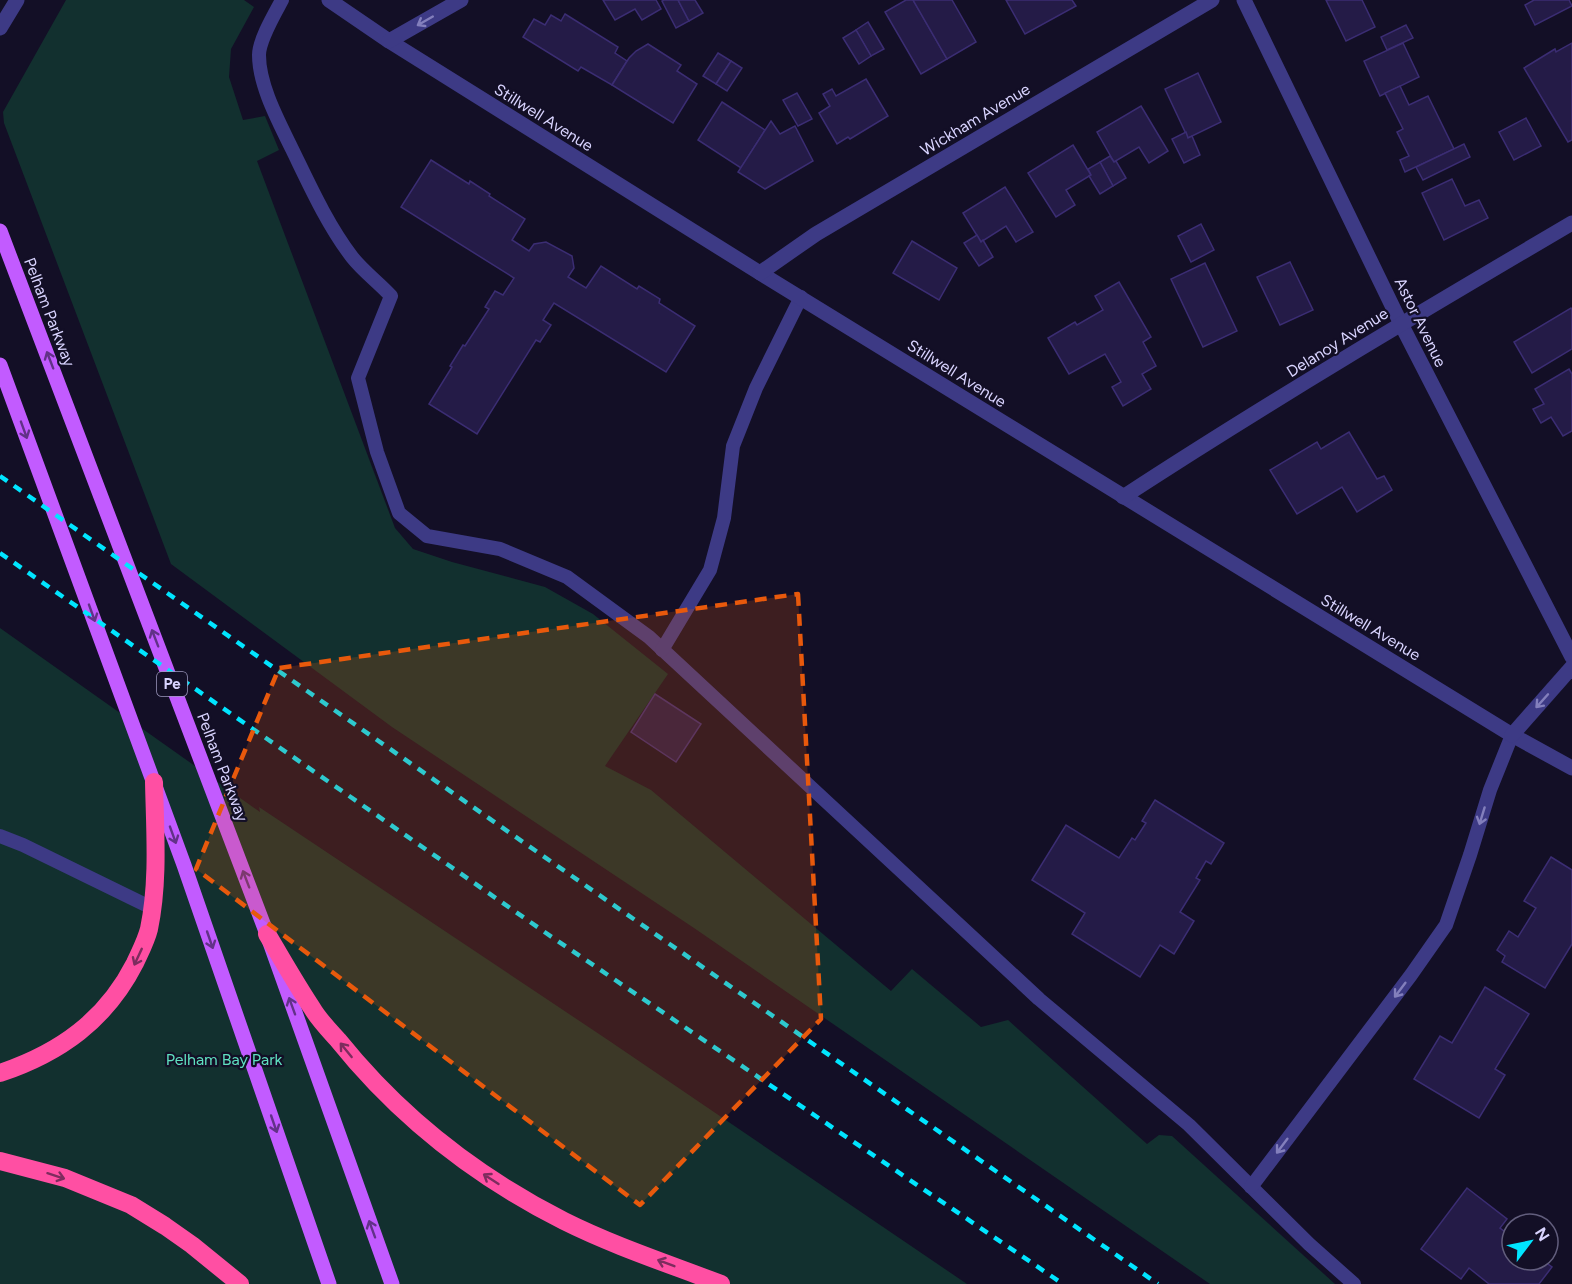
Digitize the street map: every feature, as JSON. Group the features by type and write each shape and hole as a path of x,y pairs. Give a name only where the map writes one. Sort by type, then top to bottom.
{"highway":[{"path":"0,1073 58,1047 81,1032 96,1018 126,980 140,954 148,931 155,880 154,782"},
{"path":"267,934 313,1010 354,1060 400,1108 463,1159 491,1179 564,1221 621,1246 721,1284"},
{"path":"0,1161 64,1178 131,1206 192,1245 240,1284"}],"main road":[{"name":"Pelham Parkway","path":"0,231 267,934 392,1284"},
{"path":"2,370 184,865 329,1284"}],"street":[{"path":"0,28 17,0"},
{"name":"Stillwell Avenue","path":"329,0 389,41 760,273 1512,735 1572,768"},
{"path":"389,41 461,0"},
{"name":"Wickham Avenue","path":"760,273 816,234 1212,0"},
{"name":"Astor Avenue","path":"1244,0 1401,324 1572,657"},
{"name":"Delanoy Avenue","path":"1123,497 1401,324 1572,224"},
{"path":"1512,735 1572,667"}],"lane":[{"path":"282,0 268,26 259,51 260,69 268,94 281,126 332,228 353,259 392,296 358,378 377,452 399,513 427,536 500,549 567,577 649,637 1039,999 1189,1125 1309,1244 1354,1284"},
{"path":"662,650 710,570 724,518 733,446 756,388 801,297"},
{"path":"1251,1187 1446,925 1490,790 1512,735"},
{"path":"0,836 23,844 152,908"}],"highlighted area":[{"path":"798,594 821,1019 640,1205 196,869 279,668"}],"green space":[{"path":"66,0 244,0 254,7 231,49 229,77 243,120 265,116 279,150 257,161 395,528 413,549 545,587 593,614 668,674 605,766 651,790 891,991 912,969 981,1027 1008,1020 1147,1144 1159,1135 1172,1136 1335,1284 1210,1284 694,928 392,727 171,564 4,123 3,112"},
{"name":"Pelham Bay Park","path":"0,628 260,812 259,807 967,1284 0,1284"}],"building":[{"path":"603,0 656,0 661,9 642,20 635,9 615,20"},
{"path":"678,0 689,21 676,28 662,1"},
{"path":"678,0 695,0 703,13 689,21"},
{"path":"906,0 913,0 947,59 921,74 885,12"},
{"path":"913,0 952,0 976,42 947,59"},
{"path":"1006,0 1072,0 1076,6 1025,34"},
{"path":"1326,0 1362,0 1375,27 1346,41"},
{"path":"1534,0 1569,0 1572,6 1535,25 1525,5"},
{"path":"565,14 618,47 615,53 627,61 612,85 581,67 578,71 523,37 534,19 545,25 551,15 561,21"},
{"path":"868,22 884,49 871,56 856,30"},
{"path":"1406,25 1413,38 1387,50 1381,37"},
{"path":"856,30 871,56 859,64 843,38"},
{"path":"1403,43 1419,77 1380,96 1364,61"},
{"path":"1572,43 1572,140 1568,142 1524,68 1555,49 1556,52"},
{"path":"648,44 681,65 677,71 697,84 673,123 612,85 629,58"},
{"path":"718,53 731,61 716,84 703,76"},
{"path":"731,61 742,68 727,91 716,84"},
{"path":"1198,73 1221,122 1188,138 1165,89"},
{"path":"866,79 888,116 850,139 848,137 837,144 819,113 830,106 823,94 832,89 836,96"},
{"path":"1400,86 1409,105 1428,96 1454,149 1405,172 1400,160 1409,156 1397,132 1403,129 1385,93"},
{"path":"797,93 812,119 798,126 783,100"},
{"path":"722,102 765,130 741,168 698,140"},
{"path":"1141,106 1168,151 1149,163 1139,147 1114,162 1097,132"},
{"path":"1526,118 1541,146 1514,160 1499,132"},
{"path":"771,121 780,134 795,126 813,161 765,189 738,172"},
{"path":"1186,132 1188,138 1192,136 1200,155 1184,163 1172,139"},
{"path":"1464,144 1470,157 1423,180 1416,167"},
{"path":"1073,145 1091,175 1066,190 1075,205 1056,217 1028,173"},
{"path":"1110,156 1114,162 1116,161 1126,178 1113,186 1100,162"},
{"path":"431,160 469,184 470,181 525,219 512,240 529,251 534,244 546,242 572,256 574,268 568,277 586,288 601,266 637,289 639,286 660,299 659,303 695,326 666,372 554,303 543,320 551,325 540,342 536,340 477,434 429,404 463,345 465,346 489,309 485,307 495,291 503,295 514,278 401,207"},
{"path":"1100,162 1113,186 1100,194 1089,176 1091,175 1088,169"},
{"path":"1452,179 1465,206 1479,200 1488,218 1444,240 1422,193"},
{"path":"1005,187 1033,232 1016,242 1006,226 981,242 963,213"},
{"path":"1201,224 1214,250 1191,262 1178,236"},
{"path":"977,235 981,242 983,240 993,257 979,266 964,243"},
{"path":"912,241 957,268 939,300 893,273"},
{"path":"1290,262 1313,310 1280,325 1257,277"},
{"path":"1205,263 1237,331 1203,347 1171,279"},
{"path":"1119,282 1151,337 1143,342 1156,366 1142,374 1151,389 1123,406 1112,387 1121,382 1105,354 1069,374 1048,338 1075,322 1077,325 1103,310 1095,296"},
{"path":"1571,308 1572,349 1532,373 1514,342"},
{"path":"1569,369 1572,374 1572,431 1563,436 1551,417 1541,423 1533,409 1544,404 1535,389"},
{"path":"1349,432 1377,479 1384,476 1392,490 1357,512 1342,487 1297,514 1270,470 1317,442 1321,449"},
{"path":"655,694 701,724 676,762 631,732"},
{"path":"1155,800 1224,843 1211,864 1206,861 1196,878 1200,880 1180,912 1194,921 1174,954 1160,945 1140,977 1072,934 1085,913 1032,880 1066,825 1119,858 1132,838 1135,840 1146,823 1142,821"},
{"path":"1551,857 1572,870 1572,944 1545,988 1502,962 1505,956 1497,950 1509,931 1518,937 1536,908 1524,901"},
{"path":"1485,987 1529,1014 1495,1069 1505,1075 1479,1118 1414,1079 1440,1036 1452,1043"},
{"path":"1467,1188 1500,1214 1500,1272 1548,1272 1539,1284 1489,1284 1469,1268 1461,1279 1421,1249"}],"railway":[{"path":"0,476 1158,1284"},
{"path":"0,553 546,933 1063,1284"}]}
